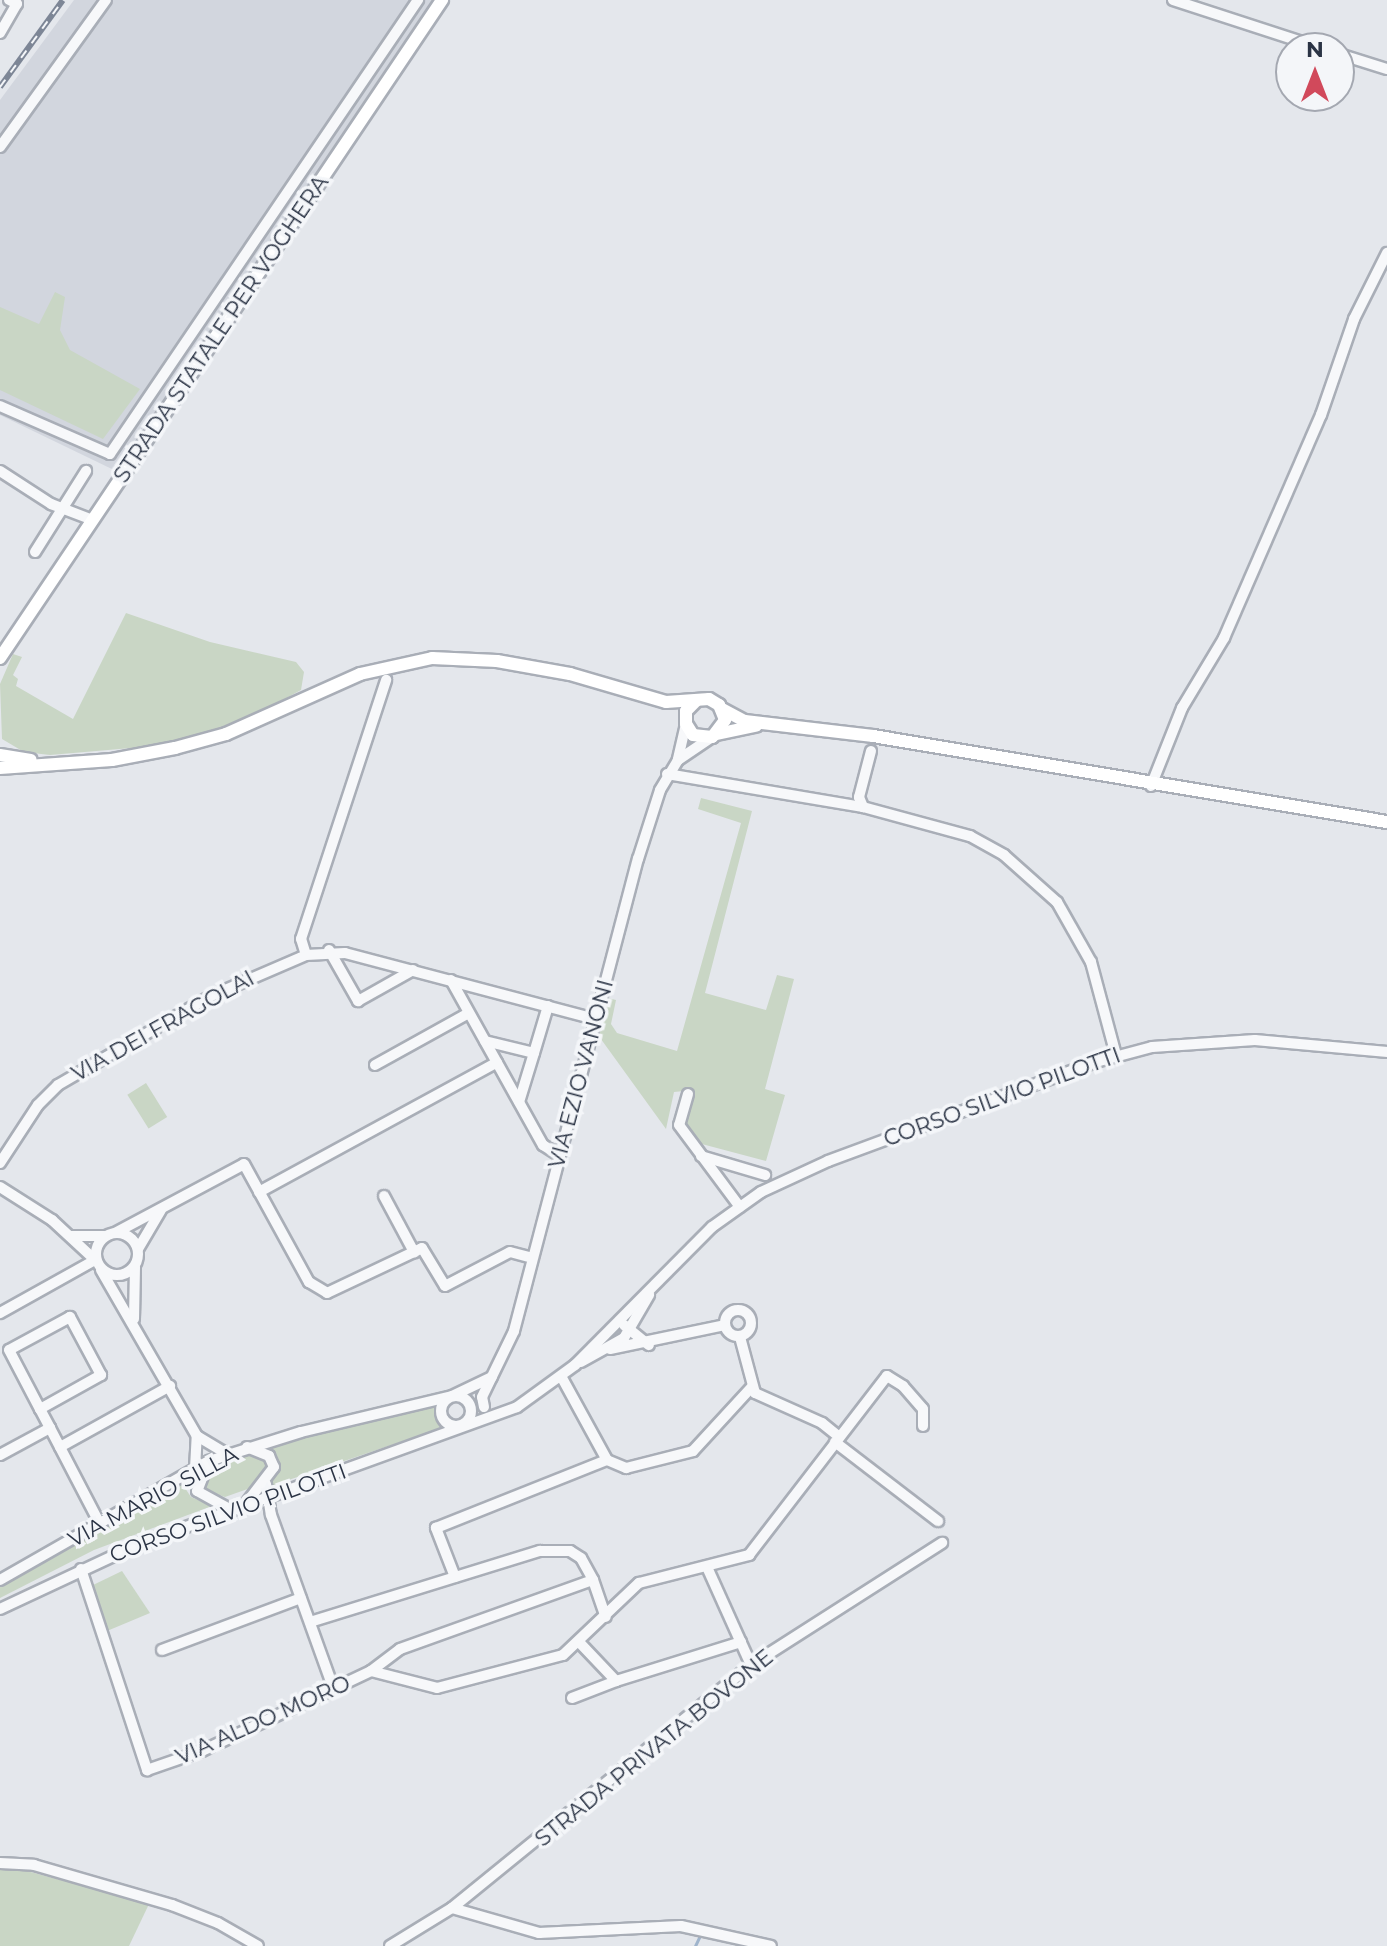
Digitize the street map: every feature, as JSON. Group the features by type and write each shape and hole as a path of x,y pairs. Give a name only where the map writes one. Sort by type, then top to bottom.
{"main road":[{"name":"STRADA STATALE PER VOGHERA","path":"0,658 442,0"},
{"path":"0,768 42,762 112,760 175,748 226,734 360,674 432,658 497,661 570,674 653,699 709,699 745,721 873,736 1151,786 1387,822"},
{"path":"653,699 699,738 771,725"},
{"path":"686,724 686,711 696,701"},
{"path":"715,736 725,720 722,709"},
{"path":"0,755 42,762"}],"street":[{"path":"0,33 17,4 9,0"},
{"path":"0,147 106,0"},
{"path":"0,406 110,454 418,0"},
{"path":"1173,0 1275,33"},
{"path":"1355,59 1387,69"},
{"path":"1151,786 1182,708 1230,624 1321,415 1354,319 1387,253"},
{"path":"197,325 217,339"},
{"path":"0,471 93,520"},
{"path":"35,552 86,471"},
{"path":"306,955 301,939 386,680"},
{"path":"678,760 686,724"},
{"path":"678,760 715,736"},
{"path":"863,807 859,797 871,751"},
{"name":"VIA EZIO VANONI","path":"484,1407 482,1397 496,1374 514,1331 595,1019 667,774 678,760"},
{"path":"667,774 863,807 970,836 1004,855 1057,902 1091,962 1116,1055"},
{"path":"329,950 358,1001 413,970"},
{"name":"VIA DEI FRAGOLAI","path":"0,1163 38,1105 58,1085 211,996 306,955 329,950 595,1019"},
{"path":"451,980 543,1145 560,1156"},
{"path":"519,1102 548,1006"},
{"path":"375,1065 469,1013"},
{"name":"CORSO SILVIO PILOTTI","path":"0,1609 81,1569 231,1510 459,1425 486,1422 517,1407 575,1365 658,1280 740,1207 828,1161 1116,1055 1188,1041 1255,1040 1387,1052"},
{"path":"485,1041 534,1053"},
{"path":"259,1192 497,1062"},
{"path":"688,1094 679,1125 740,1207"},
{"path":"699,1155 765,1175"},
{"path":"0,1313 98,1265 110,1234 244,1164 309,1282 320,1290 335,1293 414,1252 425,1250 445,1286 510,1252 532,1258"},
{"path":"0,1187 71,1236 98,1265 134,1321 197,1436 227,1454"},
{"path":"384,1196 414,1252"},
{"path":"134,1321 138,1249 161,1210"},
{"path":"71,1236 110,1234 132,1239 138,1249"},
{"path":"98,1265 113,1276 135,1267"},
{"name":"CORSO SILVIO PILOTTI","path":"575,1365 613,1346 629,1328 658,1280"},
{"path":"725,1325 729,1313 746,1313 751,1325 740,1337"},
{"path":"40,1409 101,1375 70,1317 9,1350 99,1522"},
{"path":"649,1345 629,1328 612,1326 613,1346 649,1345 725,1325"},
{"path":"725,1325 740,1337 751,1388 837,1439 938,1521"},
{"path":"467,1401 471,1413 459,1425 442,1415 444,1402 496,1374"},
{"path":"561,1376 607,1460 626,1468 693,1451 751,1388"},
{"name":"VIA ALDO MORO","path":"81,1569 147,1770 202,1751 371,1671 437,1688 563,1655 639,1583 749,1555 887,1376 903,1386 923,1409 923,1426"},
{"path":"60,1447 170,1386"},
{"path":"452,1396 484,1407 517,1407"},
{"name":"VIA MARIO SILLA","path":"0,1580 209,1461 247,1447 452,1396"},
{"path":"0,1455 50,1428"},
{"path":"195,1469 197,1436"},
{"path":"247,1447 273,1462 266,1484 266,1497 333,1687"},
{"path":"455,1577 436,1528 607,1460"},
{"path":"209,1461 197,1491 231,1510"},
{"path":"244,1505 266,1484"},
{"name":"STRADA PRIVATA BOVONE","path":"390,1946 452,1908 751,1665 942,1543"},
{"path":"310,1622 556,1549 581,1558 593,1580 606,1617"},
{"path":"707,1567 751,1665"},
{"path":"371,1671 400,1649 593,1580"},
{"path":"162,1650 301,1598"},
{"path":"579,1642 616,1681"},
{"path":"572,1698 741,1642"},
{"path":"0,1863 34,1865 172,1905 218,1923 258,1946"},
{"path":"452,1908 539,1933 681,1926 771,1946"}],"shaded area":[{"path":"74,0 432,0 116,471 0,415 0,100"}],"green space":[{"path":"55,292 65,297 60,330 70,350 140,389 103,439 0,390 0,307 39,324"},
{"path":"126,613 210,642 296,662 304,672 301,690 248,719 166,745 50,755 24,752 2,739 0,684 13,654 22,657 13,675 18,679 16,686 73,719"},
{"path":"701,798 752,811 705,993 766,1010 777,975 794,979 765,1089 785,1095 766,1161 698,1143 686,1127 694,1090 674,1092 666,1129 598,1035 608,998 616,1000 611,1024 617,1033 677,1051 741,823 698,809"},
{"path":"146,1083 167,1117 149,1129 127,1095"},
{"path":"440,1401 439,1417 447,1426 271,1486 278,1461 264,1446"},
{"path":"246,1453 264,1456 269,1466 256,1486 225,1497 203,1489 220,1462"},
{"path":"181,1482 191,1497 212,1506 94,1550 0,1598 0,1586"},
{"path":"122,1571 150,1613 107,1631 91,1586"},
{"path":"0,1869 27,1871 149,1904 129,1946 0,1946"}],"waterway":[{"path":"695,1946 701,1933"}],"railway":[{"path":"0,87 63,0"}]}
